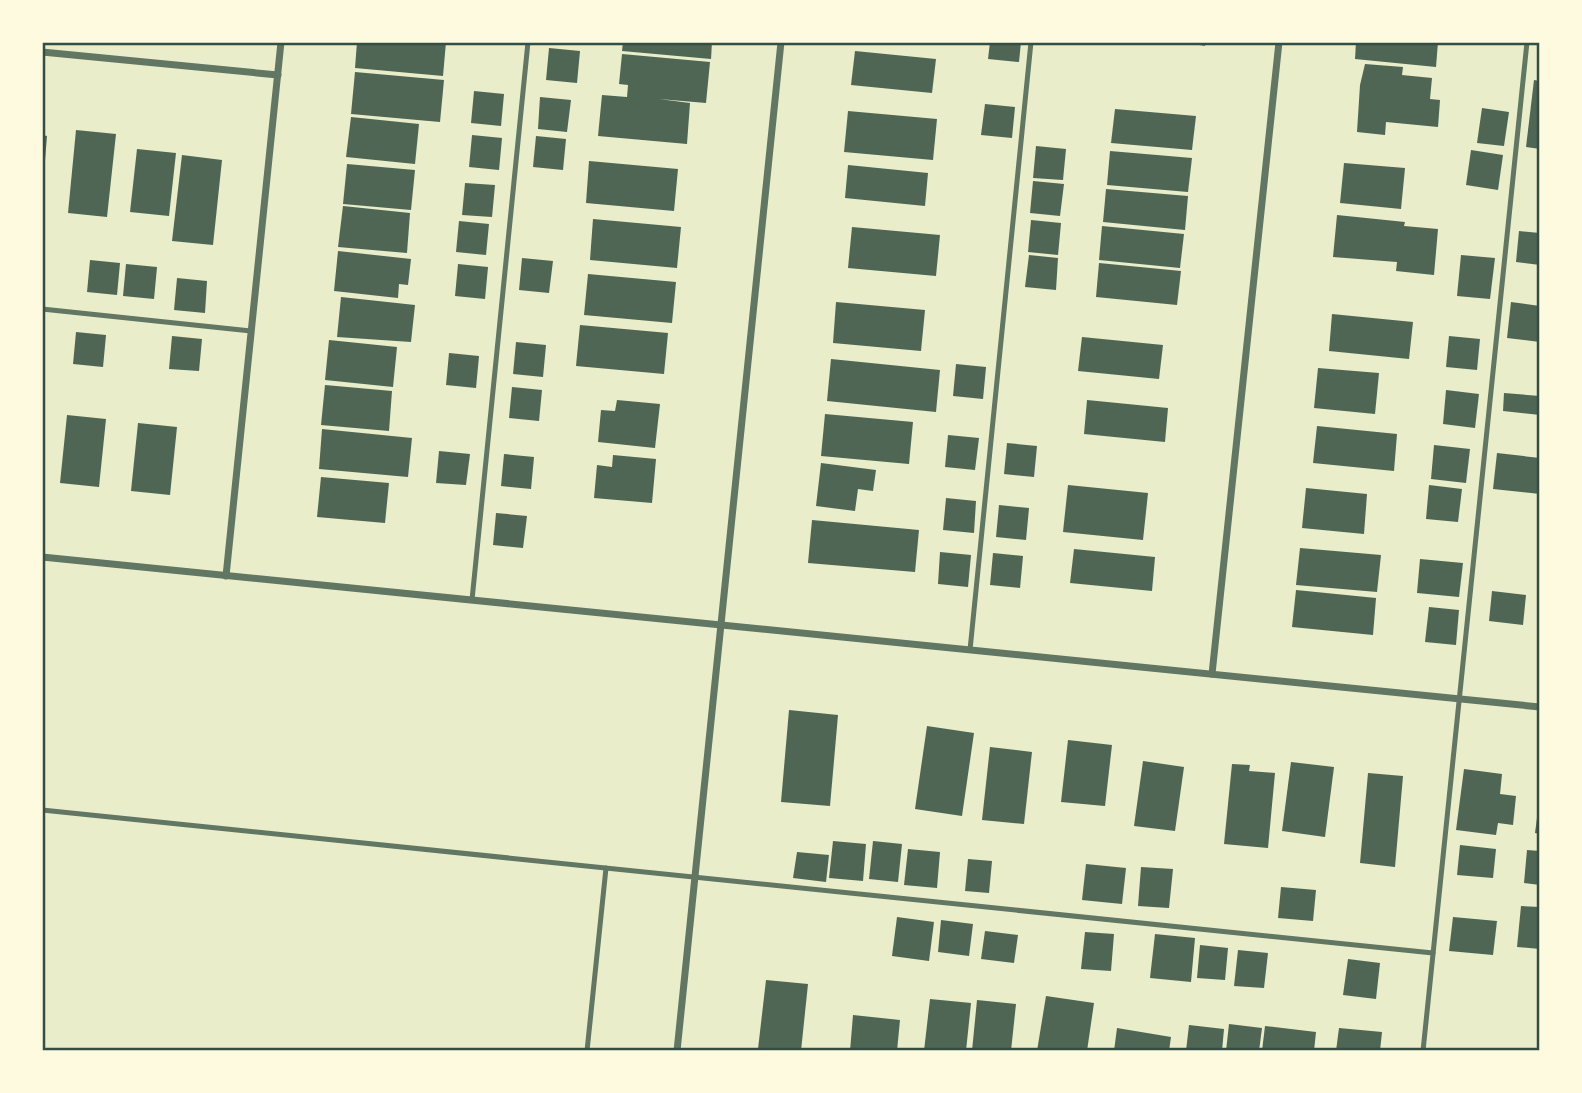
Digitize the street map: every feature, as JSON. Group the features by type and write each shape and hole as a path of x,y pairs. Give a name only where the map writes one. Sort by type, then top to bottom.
{"street":[{"path":"226,576 281,42"},
{"path":"677,1051 781,42"},
{"path":"1212,674 1279,42"},
{"path":"42,52 278,75"},
{"path":"42,557 1540,707"}],"lane":[{"path":"471,600 528,42"},
{"path":"970,650 1031,42"},
{"path":"1423,1051 1527,42"},
{"path":"42,309 251,331"},
{"path":"42,810 1433,953"},
{"path":"587,1051 607,868"}],"building":[{"path":"357,42 446,42 443,76 355,68"},
{"path":"623,42 712,42 711,59 622,51"},
{"path":"990,42 1021,42 1019,62 988,59"},
{"path":"1183,42 1205,42 1205,46"},
{"path":"1356,42 1438,42 1436,67 1355,59"},
{"path":"549,48 580,51 577,83 546,80"},
{"path":"855,51 936,59 932,93 851,85"},
{"path":"622,54 710,62 706,103 659,99 690,103 687,144 598,136 602,95 627,97 628,85 619,84"},
{"path":"1365,64 1403,67 1402,75 1432,78 1430,99 1440,100 1438,127 1386,122 1385,135 1357,132 1360,85"},
{"path":"355,72 444,80 440,122 351,114"},
{"path":"1534,80 1540,81 1540,149 1526,147"},
{"path":"474,91 504,94 501,126 471,123"},
{"path":"540,97 571,100 567,132 538,129"},
{"path":"985,104 1015,107 1012,138 981,135"},
{"path":"1482,108 1509,112 1504,146 1477,143"},
{"path":"1115,109 1196,116 1192,150 1111,143"},
{"path":"848,111 937,119 933,160 844,152"},
{"path":"351,117 419,124 415,164 346,157"},
{"path":"76,130 116,134 107,217 68,213"},
{"path":"42,135 47,136 44,173 42,173"},
{"path":"472,135 502,138 499,170 469,167"},
{"path":"536,136 566,139 563,170 533,167"},
{"path":"1036,146 1066,149 1063,180 1033,178"},
{"path":"137,149 176,153 169,216 130,212"},
{"path":"1471,150 1503,155 1498,190 1466,185"},
{"path":"1110,151 1192,158 1188,192 1107,185"},
{"path":"182,155 222,160 213,245 172,241"},
{"path":"589,161 678,169 674,211 586,203"},
{"path":"1344,163 1405,168 1401,209 1340,203"},
{"path":"347,164 415,170 411,210 343,204"},
{"path":"848,165 928,173 925,206 845,198"},
{"path":"1033,181 1064,184 1060,216 1030,213"},
{"path":"465,183 495,185 492,217 462,215"},
{"path":"1106,189 1188,196 1185,230 1103,222"},
{"path":"343,206 410,213 407,253 338,247"},
{"path":"1337,215 1405,222 1404,226 1438,229 1434,275 1396,271 1397,262 1333,257"},
{"path":"593,219 681,227 677,268 590,260"},
{"path":"1031,220 1061,223 1058,255 1028,252"},
{"path":"459,221 489,224 486,255 456,252"},
{"path":"1102,226 1184,234 1180,268 1099,260"},
{"path":"852,227 940,235 936,276 848,268"},
{"path":"1519,231 1540,233 1540,265 1516,262"},
{"path":"338,251 411,259 408,285 399,284 398,298 334,291"},
{"path":"1029,255 1058,258 1056,290 1025,287"},
{"path":"1461,255 1495,258 1490,299 1457,296"},
{"path":"522,258 553,261 549,293 519,290"},
{"path":"90,260 120,263 117,295 87,292"},
{"path":"1099,263 1181,271 1177,305 1096,297"},
{"path":"126,264 157,267 154,299 123,296"},
{"path":"458,264 488,267 485,299 455,296"},
{"path":"588,274 676,282 672,323 584,315"},
{"path":"177,278 207,281 205,313 174,310"},
{"path":"341,297 415,305 411,342 337,337"},
{"path":"836,302 925,310 921,351 833,343"},
{"path":"1511,302 1540,306 1540,342 1507,338"},
{"path":"1332,314 1413,322 1409,359 1329,351"},
{"path":"580,325 668,333 664,374 576,366"},
{"path":"76,332 106,335 103,367 73,364"},
{"path":"172,336 202,339 199,371 169,369"},
{"path":"1449,336 1480,339 1477,370 1446,367"},
{"path":"1082,337 1163,345 1159,379 1078,371"},
{"path":"329,340 397,347 393,387 325,380"},
{"path":"516,342 546,345 543,377 513,374"},
{"path":"449,353 479,356 476,388 446,385"},
{"path":"831,359 940,370 936,412 827,401"},
{"path":"956,364 986,367 983,399 953,396"},
{"path":"1318,368 1379,373 1375,414 1314,408"},
{"path":"325,385 392,391 389,431 321,425"},
{"path":"512,387 542,390 539,421 509,418"},
{"path":"1446,390 1479,394 1475,428 1443,424"},
{"path":"1504,393 1540,396 1540,415 1503,411"},
{"path":"617,400 660,404 655,448 598,442 601,410 615,411"},
{"path":"1087,400 1168,408 1165,442 1084,434"},
{"path":"825,414 913,422 909,464 821,456"},
{"path":"67,415 106,419 99,487 60,483"},
{"path":"138,423 177,427 170,495 131,491"},
{"path":"1317,426 1397,434 1394,471 1313,463"},
{"path":"322,429 412,438 408,477 319,469"},
{"path":"948,435 979,438 975,470 945,467"},
{"path":"1007,443 1037,446 1034,477 1004,474"},
{"path":"1434,445 1470,449 1466,483 1431,479"},
{"path":"439,451 470,454 466,485 436,483"},
{"path":"1497,453 1540,458 1540,494 1493,489"},
{"path":"504,454 534,457 531,489 501,486"},
{"path":"613,455 656,459 652,503 594,498 597,465 612,467"},
{"path":"821,463 876,470 873,491 858,489 855,511 816,506"},
{"path":"321,477 389,483 385,523 317,517"},
{"path":"1068,485 1148,493 1143,540 1063,532"},
{"path":"1429,485 1462,489 1458,522 1426,519"},
{"path":"1306,488 1367,494 1364,534 1302,528"},
{"path":"946,498 976,501 974,533 943,530"},
{"path":"999,505 1029,508 1026,540 996,537"},
{"path":"496,513 527,516 523,548 493,545"},
{"path":"812,520 919,530 915,572 808,563"},
{"path":"1300,548 1381,555 1377,592 1296,585"},
{"path":"1074,549 1155,557 1152,591 1070,583"},
{"path":"940,552 971,555 968,587 938,584"},
{"path":"993,553 1023,556 1020,588 990,585"},
{"path":"1420,559 1463,563 1459,597 1417,593"},
{"path":"1296,590 1376,598 1373,635 1292,627"},
{"path":"1492,591 1526,595 1523,625 1489,621"},
{"path":"1429,607 1459,610 1456,645 1425,642"},
{"path":"789,710 838,715 830,806 781,802"},
{"path":"927,726 974,733 962,816 915,809"},
{"path":"1068,740 1112,745 1105,806 1061,802"},
{"path":"990,747 1032,752 1024,824 982,820"},
{"path":"1143,761 1184,767 1175,831 1134,826"},
{"path":"1291,762 1334,767 1325,837 1282,831"},
{"path":"1232,764 1250,765 1249,771 1275,773 1268,848 1224,844"},
{"path":"1464,769 1502,774 1500,794 1516,796 1513,825 1498,823 1496,835 1456,830"},
{"path":"1368,773 1403,776 1395,867 1360,863"},
{"path":"1540,810 1540,834 1535,833"},
{"path":"833,841 866,844 863,881 829,878"},
{"path":"873,841 902,844 898,882 869,879"},
{"path":"1460,845 1496,849 1493,878 1457,875"},
{"path":"908,849 940,852 937,888 904,885"},
{"path":"1527,850 1540,851 1540,885 1524,883"},
{"path":"797,852 829,855 826,882 793,878"},
{"path":"968,859 992,861 989,893 965,891"},
{"path":"1086,864 1126,868 1122,904 1082,900"},
{"path":"1141,867 1173,869 1169,908 1138,906"},
{"path":"1281,887 1316,890 1313,921 1278,918"},
{"path":"1521,906 1540,907 1540,949 1517,947"},
{"path":"897,917 934,922 929,961 892,956"},
{"path":"1453,917 1497,921 1493,955 1449,951"},
{"path":"941,920 973,924 969,956 938,952"},
{"path":"985,931 1018,935 1014,963 981,959"},
{"path":"1085,932 1114,934 1111,971 1081,969"},
{"path":"1155,934 1195,938 1191,982 1150,978"},
{"path":"1200,945 1228,948 1225,980 1197,978"},
{"path":"1238,950 1268,953 1264,988 1234,986"},
{"path":"1348,959 1380,963 1376,999 1343,995"},
{"path":"766,980 808,984 801,1051 758,1049"},
{"path":"1046,996 1094,1003 1087,1051 1037,1051"},
{"path":"930,999 971,1003 966,1051 924,1051"},
{"path":"977,1000 1016,1004 1011,1051 972,1051"},
{"path":"853,1015 900,1020 897,1051 850,1051"},
{"path":"1229,1024 1262,1028 1259,1051 1226,1051"},
{"path":"1189,1025 1224,1029 1222,1051 1186,1051"},
{"path":"1265,1026 1316,1032 1314,1051 1262,1051"},
{"path":"1117,1028 1171,1037 1169,1051 1114,1051"},
{"path":"1339,1028 1382,1032 1380,1051 1336,1051"}]}
